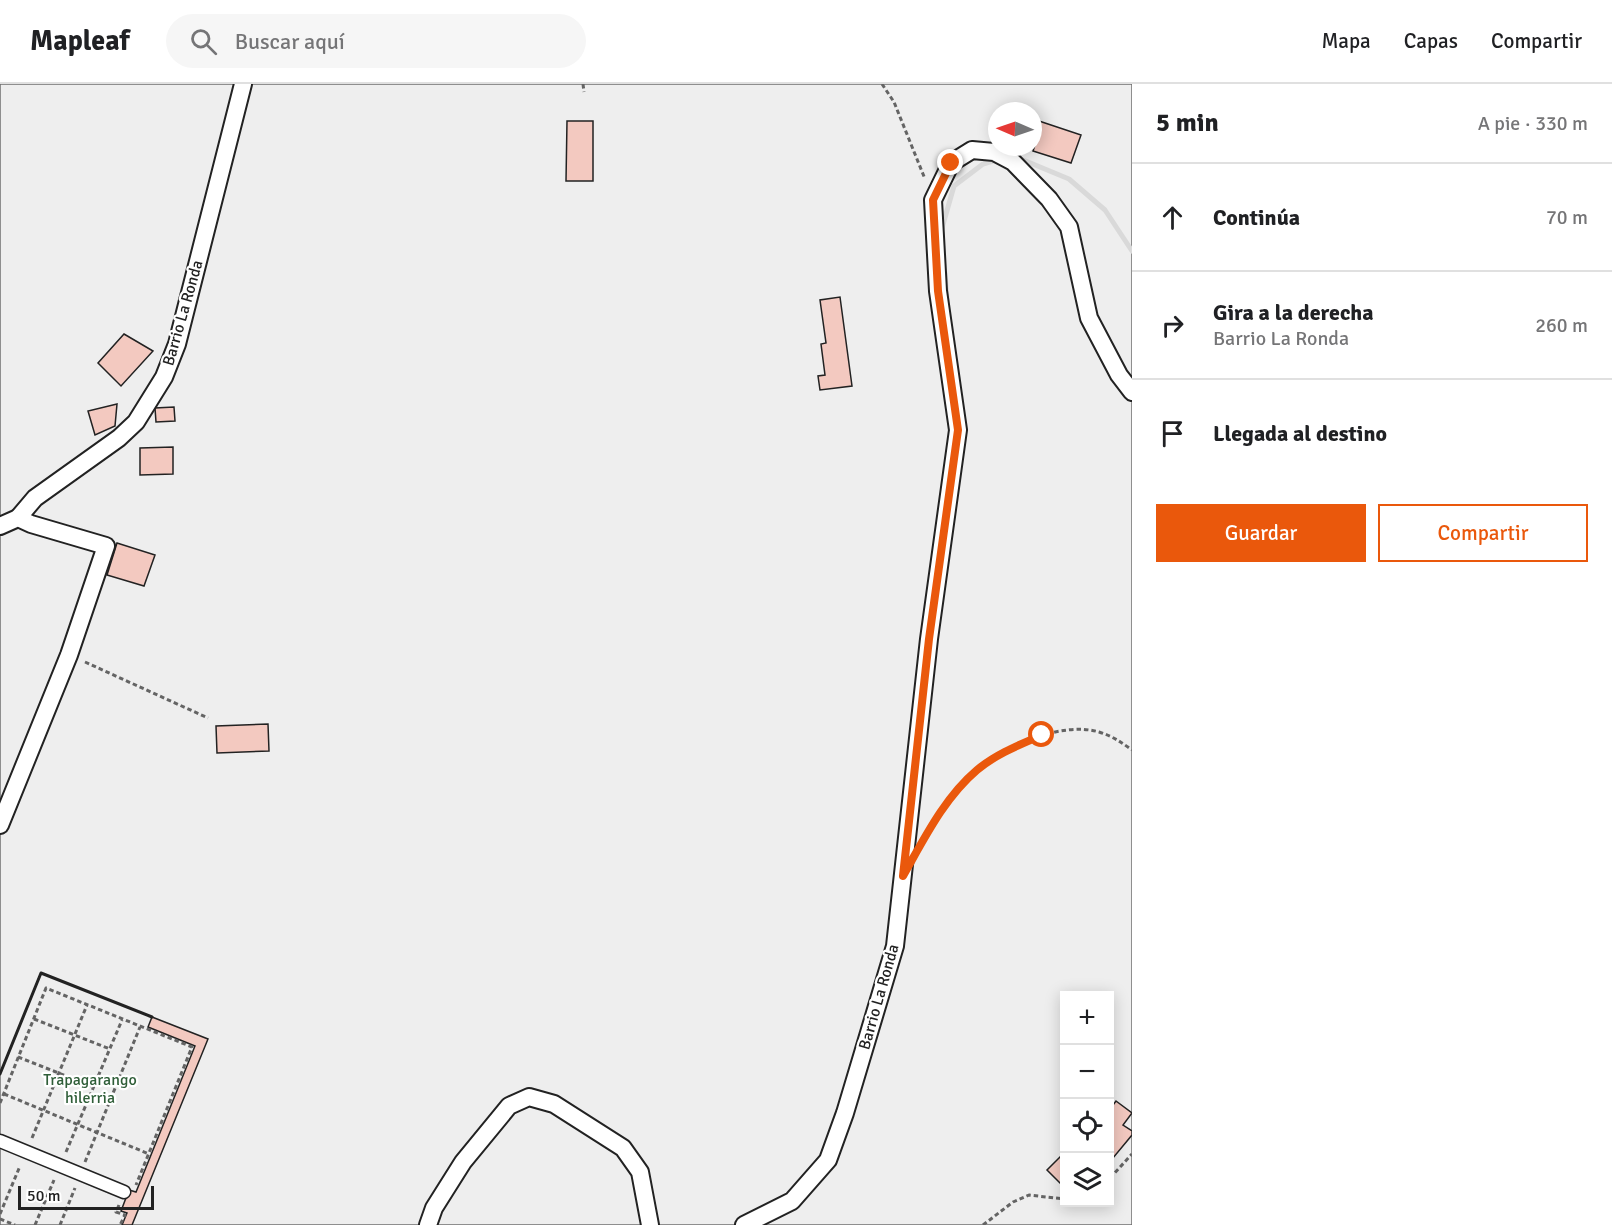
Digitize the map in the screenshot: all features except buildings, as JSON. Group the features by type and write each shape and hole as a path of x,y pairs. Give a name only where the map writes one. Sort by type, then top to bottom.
{"street":[{"name":"Barrio La Ronda","path":"0,526 18,518 35,498 119,438 136,422 164,377 177,344 243,84"},
{"name":"Barrio La Ronda","path":"744,1225 792,1201 828,1160 845,1113 895,946 929,639 958,430 939,301 933,200 951,163 972,150 994,152 1013,162 1049,199 1069,227 1089,318 1119,375 1132,392"},
{"path":"0,825 69,655 106,546 18,518"},
{"path":"428,1225 434,1208 463,1161 509,1106 529,1097 554,1104 623,1149 640,1172 650,1225"},
{"path":"0,1141 124,1192"}],"path":[{"path":"583,84 584,92"},
{"path":"882,84 894,102 933,200"},
{"path":"69,655 208,718"},
{"path":"920,847 942,809 977,770 1008,749 1042,735 1076,730 1097,731 1115,738 1132,750"},
{"path":"0,1103 46,988 192,1047 135,1188 127,1185 124,1192 116,1212 124,1215 120,1225"},
{"path":"0,1214 87,1005"},
{"path":"33,1019 110,1050"},
{"path":"35,1225 123,1019"},
{"path":"60,1225 141,1026"},
{"path":"18,1057 94,1087"},
{"path":"4,1094 149,1154"},
{"path":"1114,1174 1132,1155"},
{"path":"983,1225 1013,1202 1029,1195 1060,1198"},
{"path":"0,1219 15,1225"}],"green space":[{"name":"Trapagarango hilerria","path":"0,84 1132,84 1132,1225 0,1225"}],"waterway":[{"path":"1016,157 1069,179 1105,210 1132,251"},
{"path":"942,228 954,186 983,164 993,161"},
{"path":"945,273 947,300"}],"wall":[{"path":"0,1074 41,973 152,1017"}],"route":[{"path":"951,163 933,200 938,291 958,430 929,639 903,876 942,809 977,770 1008,749 1042,735"}]}
